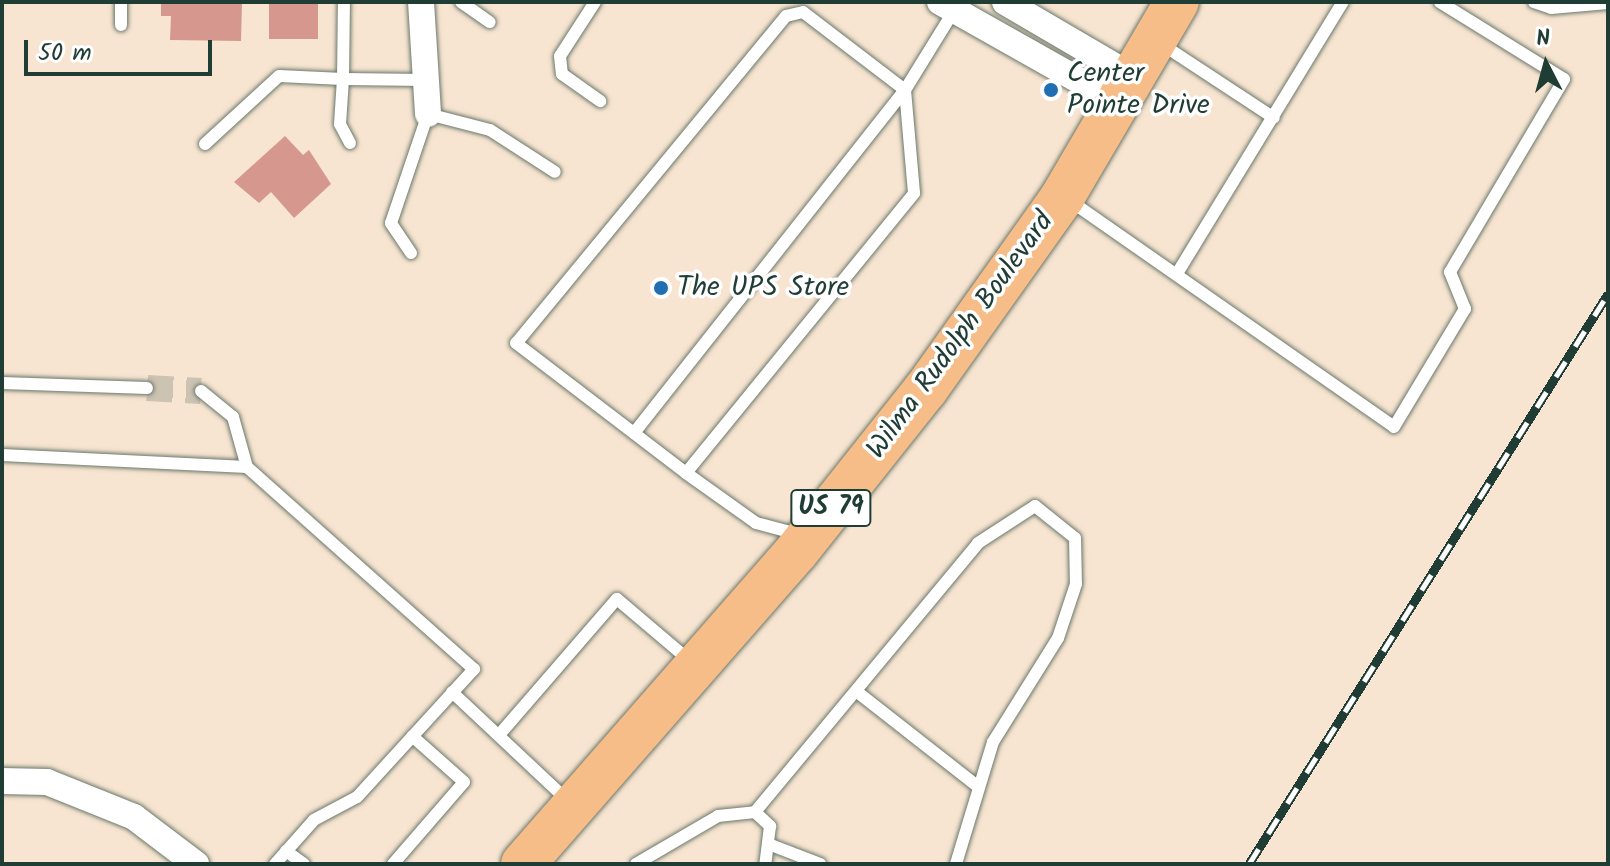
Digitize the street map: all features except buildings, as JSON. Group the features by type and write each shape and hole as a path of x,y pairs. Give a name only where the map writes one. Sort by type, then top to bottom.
{"highway":[{"name":"Wilma Rudolph Boulevard","path":"523,864 808,537 926,389 1063,196 1128,91 1177,2"}],"street":[{"path":"421,2 428,114"},
{"path":"1005,2 1128,91"},
{"path":"951,5 1128,91"},
{"path":"2,781 47,782 134,817 195,864"}],"lane":[{"path":"121,2 121,25"},
{"path":"344,2 340,124 350,143"},
{"path":"461,2 490,22"},
{"path":"595,2 560,56 562,74 600,101"},
{"path":"1178,272 1343,2"},
{"path":"1063,196 1178,272 1394,427 1465,309 1450,272 1564,79 1440,2"},
{"path":"1534,2 1551,8 1608,3"},
{"path":"634,433 905,90 951,5"},
{"path":"686,473 914,193 905,90 803,12 786,16 516,343 686,473 756,523 808,537"},
{"path":"1157,41 1274,118"},
{"path":"205,144 279,76 426,80"},
{"path":"411,253 391,223 428,114 490,130 555,172"},
{"path":"2,383 147,388"},
{"path":"201,391 233,417 247,467 474,669 357,797 314,820 275,864"},
{"path":"2,455 247,467"},
{"path":"636,864 718,816 755,812 978,543 1035,506 1075,538 1076,584 1058,638 993,742 977,786 956,864"},
{"path":"499,735 617,599 697,666"},
{"path":"856,691 977,786"},
{"path":"452,692 574,807"},
{"path":"393,864 464,782 412,736"},
{"path":"755,812 770,826 771,845 765,864"},
{"path":"771,845 820,864"},
{"path":"286,851 304,864"}],"tunnel":[{"path":"147,388 201,391"}],"railway":[{"path":"1249,864 1608,294"}],"place":[{"name":"Center Pointe Drive","path":"1051,90"},
{"name":"The UPS Store","path":"661,288"}]}
